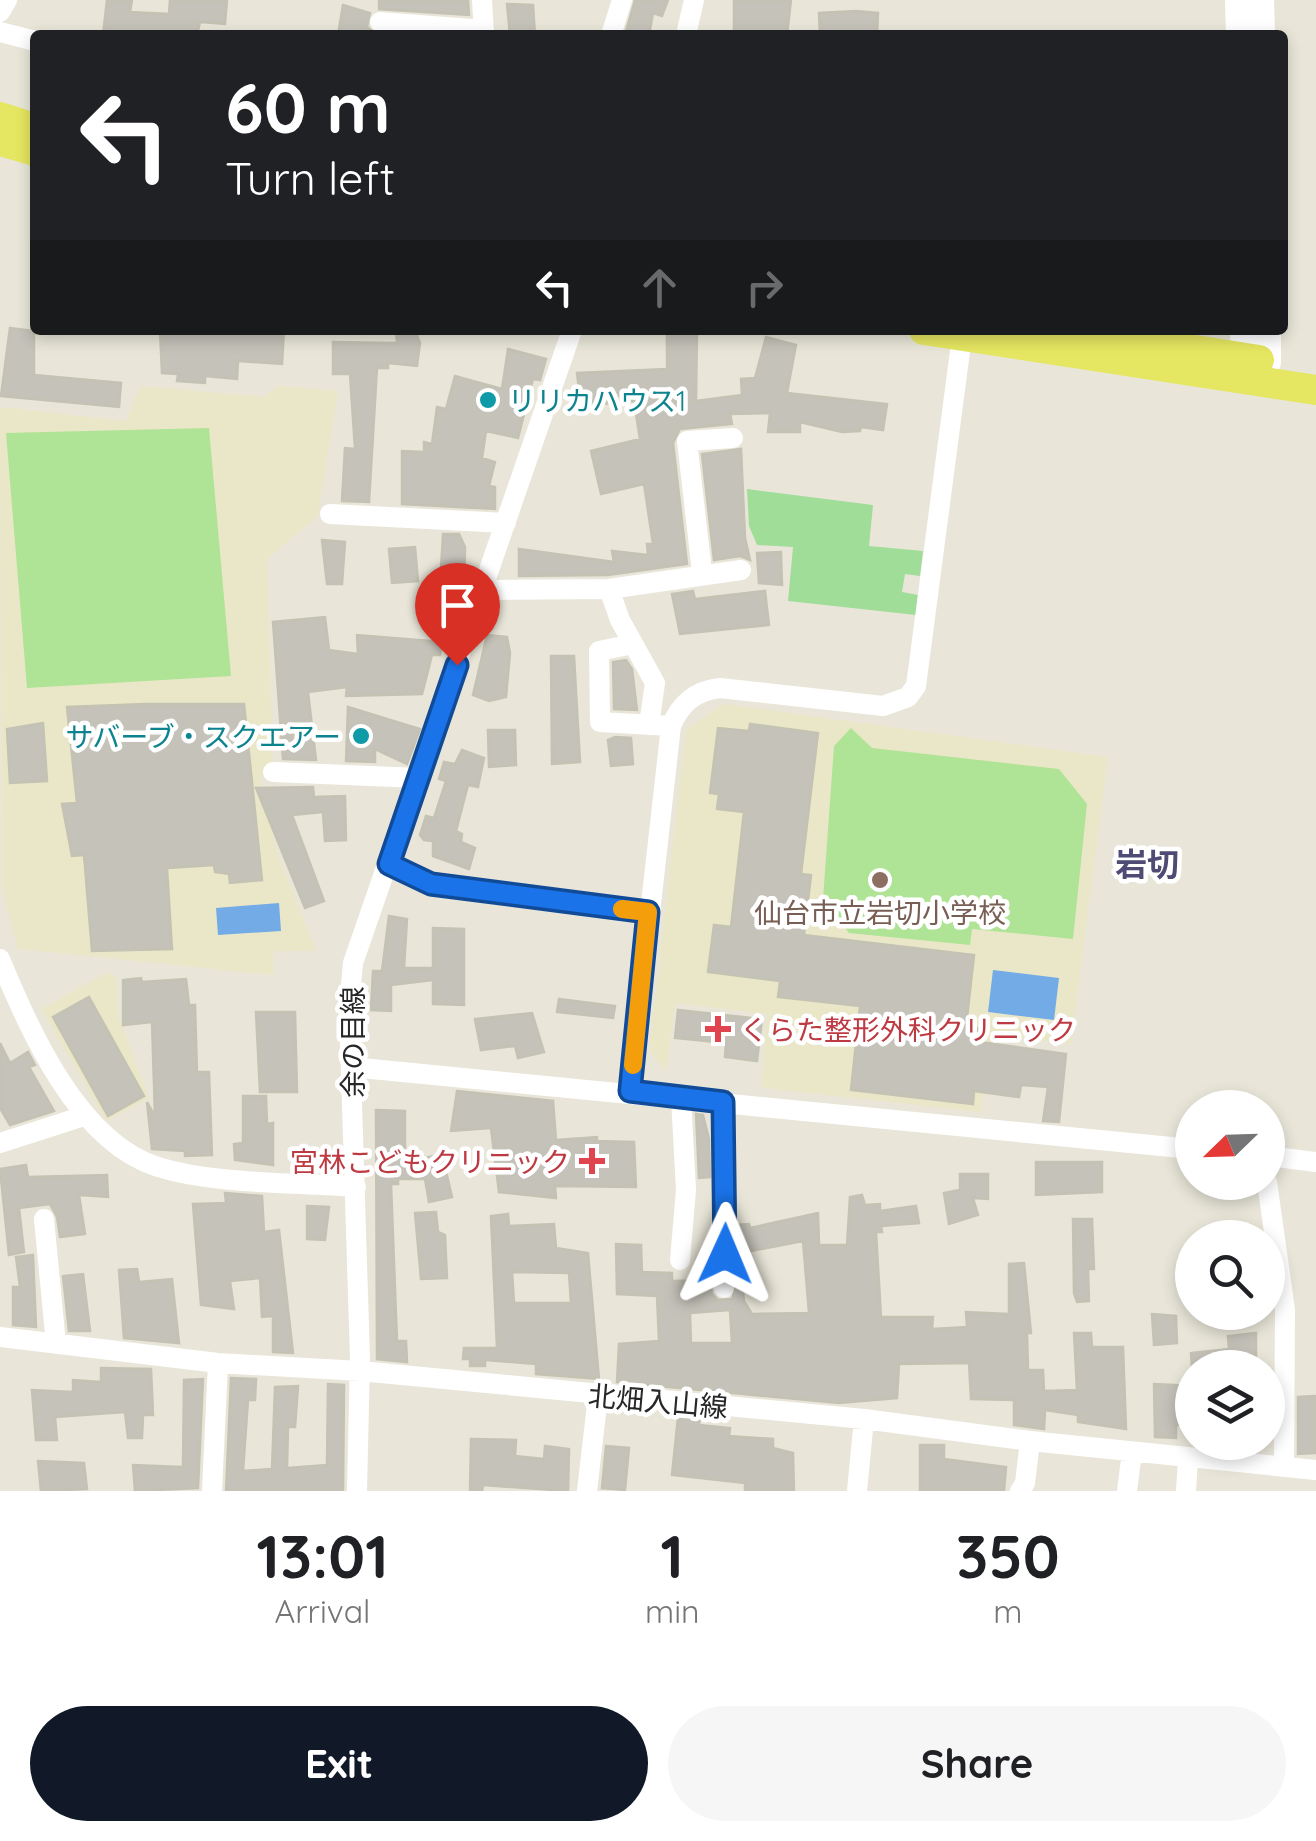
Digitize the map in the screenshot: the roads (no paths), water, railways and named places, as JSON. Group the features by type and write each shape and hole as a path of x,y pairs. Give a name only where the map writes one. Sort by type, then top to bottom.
{"main road":[{"path":"1239,0 1240,30"},
{"path":"1260,0 1260,30"},
{"path":"0,117 30,126"},
{"path":"0,141 30,150"},
{"path":"956,335 1253,358 1316,390"},
{"path":"1101,335 1316,370"},
{"path":"1253,358 1264,335"}],"street":[{"path":"0,12 7,0"},
{"path":"482,0 484,30"},
{"path":"613,30 622,0"},
{"path":"687,30 694,0"},
{"path":"380,22 463,30"},
{"path":"0,32 30,40"},
{"name":"余の目線","path":"356,1491 360,1371 351,1066 353,963 570,335"},
{"path":"630,1091 671,726 689,699 703,690 720,688 882,706 908,697 916,686 962,336"},
{"path":"702,572 687,441 734,438"},
{"path":"330,514 506,523"},
{"path":"483,590 609,589 702,572 741,570"},
{"path":"609,589 655,683 649,725"},
{"path":"633,644 598,651 600,722 671,726"},
{"path":"273,772 419,778"},
{"path":"389,864 431,884 648,912"},
{"path":"0,959 9,1000 84,1116 118,1146 157,1166 356,1188"},
{"path":"351,1066 1175,1147"},
{"path":"680,1260 686,1190 681,1098"},
{"path":"723,1102 724,1288"},
{"path":"0,1143 84,1116"},
{"path":"1285,1158 1316,1162"},
{"path":"1270,1200 1285,1310 1284,1467"},
{"path":"44,1219 56,1344"},
{"name":"北畑入山線","path":"0,1337 218,1363 360,1371 864,1419 1175,1457"},
{"path":"212,1491 218,1363"},
{"path":"587,1491 598,1396"},
{"path":"857,1491 864,1419"},
{"path":"1020,1491 1030,1442"},
{"path":"1128,1491 1132,1452"},
{"path":"1186,1491 1188,1460"},
{"name":"北畑入山線","path":"1200,1460 1316,1470"}],"water":[{"path":"279,903 281,931 218,935 216,908"},
{"path":"993,970 1059,978 1054,1020 988,1012"}],"place":[{"name":"リリカハウス1","path":"488,400"},
{"name":"サバーブ・スクエアー","path":"361,736"},
{"name":"仙台市立岩切小学校","path":"880,880"},
{"name":"くらた整形外科クリニック","path":"718,1029"},
{"name":"宮林こどもクリニック","path":"592,1161"}],"district":[{"name":"岩切","path":"1147,864"}]}
